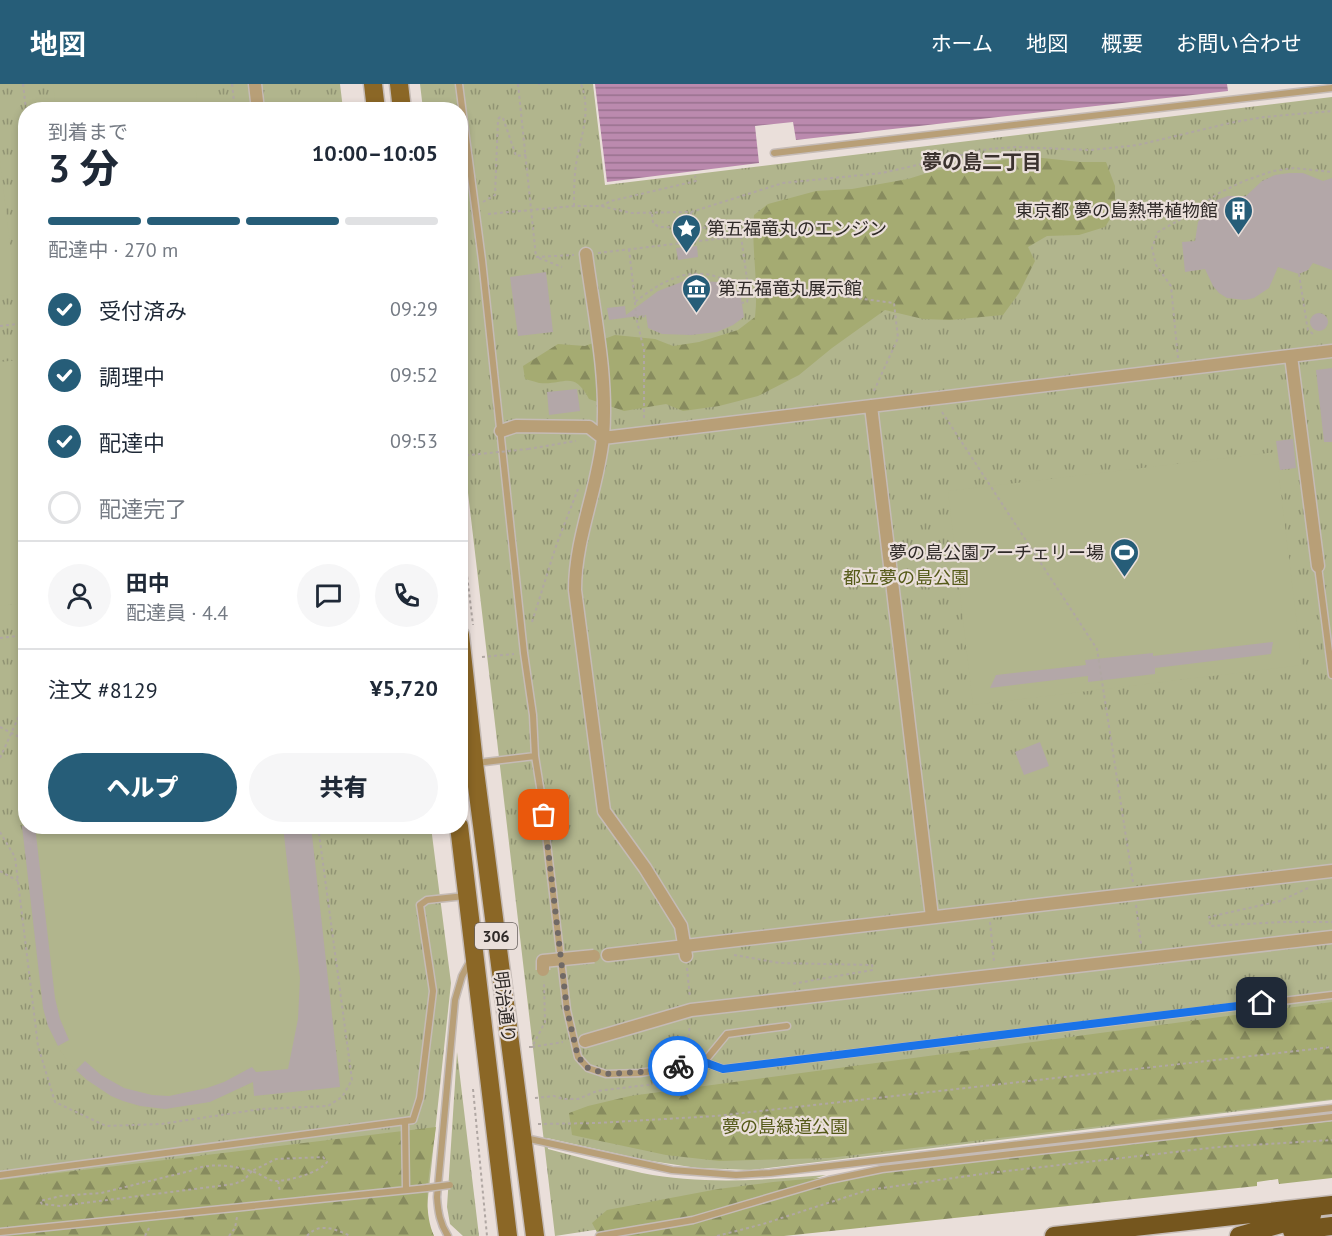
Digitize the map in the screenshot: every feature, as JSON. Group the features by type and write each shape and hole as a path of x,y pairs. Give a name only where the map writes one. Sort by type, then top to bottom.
{"highway":[{"path":"1054,1236 1332,1205"},
{"path":"1239,1236 1317,1214 1332,1205"},
{"path":"1245,1236 1332,1226"}],"main road":[{"path":"373,84 375,102"},
{"path":"399,84 401,102"},
{"name":"明治通り","path":"468,771 535,1236"},
{"name":"明治通り","path":"460,834 508,1236"}],"street":[{"path":"255,84 257,102"},
{"path":"586,254 605,400 601,458 575,567 575,590 604,811 645,867 681,926 685,951"},
{"path":"501,431 516,426 589,427 603,438 1332,351"},
{"path":"1291,356 1318,567"},
{"path":"869,406 932,917"},
{"path":"608,955 685,951 721,942 1332,871"},
{"path":"585,1041 691,1006 996,976 1332,937"},
{"path":"543,970 543,961 594,956"}],"lane":[{"path":"459,84 461,102"},
{"path":"774,153 1332,88"},
{"path":"468,158 533,715 535,756 542,793 567,1010 578,1057 588,1068 606,1074 640,1072 704,1062 723,1069 1332,995"},
{"path":"1318,567 1332,675"},
{"path":"468,764 535,756"},
{"path":"0,1175 413,1120 420,1098 433,991 420,905 427,900 467,896"},
{"path":"448,1236 438,1212 438,1186 455,1000 462,976 474,955"},
{"path":"704,1062 727,1034 787,1026"},
{"path":"522,1137 672,1170 736,1175 770,1173 1332,1108"},
{"path":"599,1236 693,1220 829,1180 882,1169 1332,1117"},
{"path":"405,1121 406,1190"},
{"path":"0,1232 450,1185"}],"path":[{"path":"23,84 25,102"},
{"path":"232,84 234,102"},
{"path":"518,84 536,257"},
{"path":"573,206 576,161 586,120 587,104 581,84"},
{"path":"526,155 516,156 503,118 500,117 498,119 495,195 482,202 485,214 573,206 601,206 631,213 691,212 783,183 882,172 988,149 1017,147 1091,150 1138,145 1230,123 1305,112 1332,111"},
{"path":"1179,369 1171,286 1156,266 1152,248 1158,232 1190,214 1219,193 1244,180 1272,171 1294,168 1332,172"},
{"path":"601,206 611,201 696,181 695,176"},
{"path":"691,212 694,241"},
{"path":"652,214 653,223 659,227 733,228 734,236"},
{"path":"536,257 586,254 741,236 749,293 747,302 741,303"},
{"path":"629,249 636,317 644,350 643,414"},
{"path":"536,257 561,267"},
{"path":"635,302 679,275 707,274 738,283 747,281"},
{"path":"1299,274 1308,330 1313,334"},
{"path":"749,293 795,290 894,303 898,338 869,406"},
{"path":"636,317 646,315"},
{"path":"0,326 18,323"},
{"path":"933,399 1097,649 1135,894 1142,959"},
{"path":"468,455 603,438"},
{"path":"531,626 556,546 582,481"},
{"path":"0,638 18,636"},
{"path":"482,657 524,653"},
{"path":"0,758 18,718"},
{"path":"0,727 18,736"},
{"path":"0,832 15,857 38,1046 55,1102 106,1126 161,1124 261,1109 328,1106 342,1097 352,1080 319,834"},
{"path":"0,870 18,881"},
{"path":"1316,885 1280,901 1209,917 1210,926 1332,922"},
{"path":"988,911 996,976"},
{"path":"721,942 723,952 780,963 872,965 873,970 789,984"},
{"path":"685,951 691,1006 686,1055"},
{"path":"543,970 545,1022 531,1047 562,1042"},
{"path":"538,1124 717,1116 1332,1047"},
{"path":"535,1098 554,1096 578,1099 597,1091 688,1080"},
{"path":"717,1236 764,1224 868,1190 990,1173 1219,1147 1332,1140"},
{"path":"252,1171 244,1180 209,1189 60,1206 42,1204 40,1201 61,1196 101,1193 190,1171 201,1166 216,1165 252,1171 278,1181 314,1172 324,1167 327,1162 324,1157 276,1159 252,1171"},
{"path":"229,1236 235,1228 236,1209"},
{"path":"307,1236 312,1230 322,1228 335,1229 350,1236"}],"green space":[{"path":"0,84 340,84 342,102 18,102 18,834 432,834 451,983 427,1207 429,1225 434,1236 0,1236"},
{"path":"53,84 195,84 197,102 55,102"},
{"name":"都立夢の島公園","path":"420,84 593,84 605,185 1332,97 1332,1100 751,1170 697,1168 645,1160 547,1138 548,1149 665,1177 734,1180 826,1175 692,1215 555,1236 468,493 468,102 422,102"},
{"path":"1033,157 1106,162 1115,186 1115,211 1105,227 1079,235 1047,236 1028,247 1035,261 1019,293 1003,315 950,320 923,319 885,310 799,375 758,396 719,406 683,411 666,404 624,411 589,399 578,384 573,382 539,383 525,379 523,366 558,344 585,346 615,335 655,339 673,346 699,342 738,330 755,317 754,215 768,204 816,191 852,189 908,179 937,170"},
{"path":"0,161 16,294 0,296"},
{"path":"18,360 18,604 0,606 0,362"},
{"name":"夢の島公園アーチェリー場","path":"1276,452 1302,665 973,705 948,491"},
{"path":"23,834 312,834 340,1087 254,1096 252,1082 221,1097 199,1104 165,1109 134,1105 104,1092 78,1072 58,1047 43,1008"},
{"name":"夢の島緑道公園","path":"1332,1002 1332,1099 829,1158 719,1161 666,1155 572,1135 569,1113 630,1096"},
{"path":"457,1052 479,1236 463,1236 450,1224 447,1207"},
{"name":"夢の島緑道公園","path":"1332,1121 1332,1178 1279,1184 1278,1179 1257,1182 1257,1186 784,1236 599,1236 592,1223 607,1210 718,1189"},
{"path":"436,1127 427,1197 430,1224 434,1236 0,1236 0,1180"}],"shaded area":[{"path":"595,84 1227,84 1228,91 796,140 793,122 755,126 759,163 607,182"}],"building":[{"name":"東京都 夢の島熱帯植物館","path":"1303,173 1323,181 1332,178 1332,270 1313,263 1308,270 1299,274 1278,267 1269,288 1254,298 1245,300 1227,298 1219,293 1205,269 1185,272 1182,242 1195,241 1198,222 1208,207 1228,196 1246,196 1262,181 1275,175"},
{"path":"697,246 698,257 678,260 676,248"},
{"path":"546,272 553,332 518,336 510,277"},
{"path":"687,280 717,282 740,292 744,317 717,332 691,335 662,334 648,328 646,315 609,320 607,308 625,306 626,315 658,291"},
{"path":"1319,313 1325,316 1328,322 1325,328 1319,331 1313,328 1310,322 1313,316"},
{"path":"1332,368 1332,442 1324,442 1316,370"},
{"path":"577,389 580,411 549,415 547,392"},
{"path":"1293,439 1296,468 1280,470 1276,441"},
{"path":"1273,642 1271,654 1155,668 1155,674 1088,682 1088,676 990,688 996,675 1086,665 1085,660 1153,653 1153,656"},
{"path":"1040,742 1049,766 1024,775 1015,752"},
{"path":"23,834 36,834 55,998 60,1019 69,1040 58,1046 48,1026 43,1008"},
{"path":"284,834 312,834 340,1087 254,1096 253,1082 210,1102 165,1109 140,1106 111,1096 76,1070 85,1061 101,1075 124,1088 152,1095 169,1096 207,1088 252,1067 256,1072 288,1069 298,1019 300,978"}],"way so far":[{"path":"544,815 567,1010 578,1057 588,1068 606,1074 678,1066"}],"place":[{"name":"東京都 夢の島熱帯植物館","path":"1239,236"},
{"name":"第五福竜丸のエンジン","path":"686,254"},
{"name":"第五福竜丸展示館","path":"697,314"},
{"name":"夢の島公園アーチェリー場","path":"1125,578"}],"district":[{"name":"夢の島二丁目","path":"982,162"}],"route":[{"path":"678,1066 704,1062 723,1069 1262,1003"}]}
